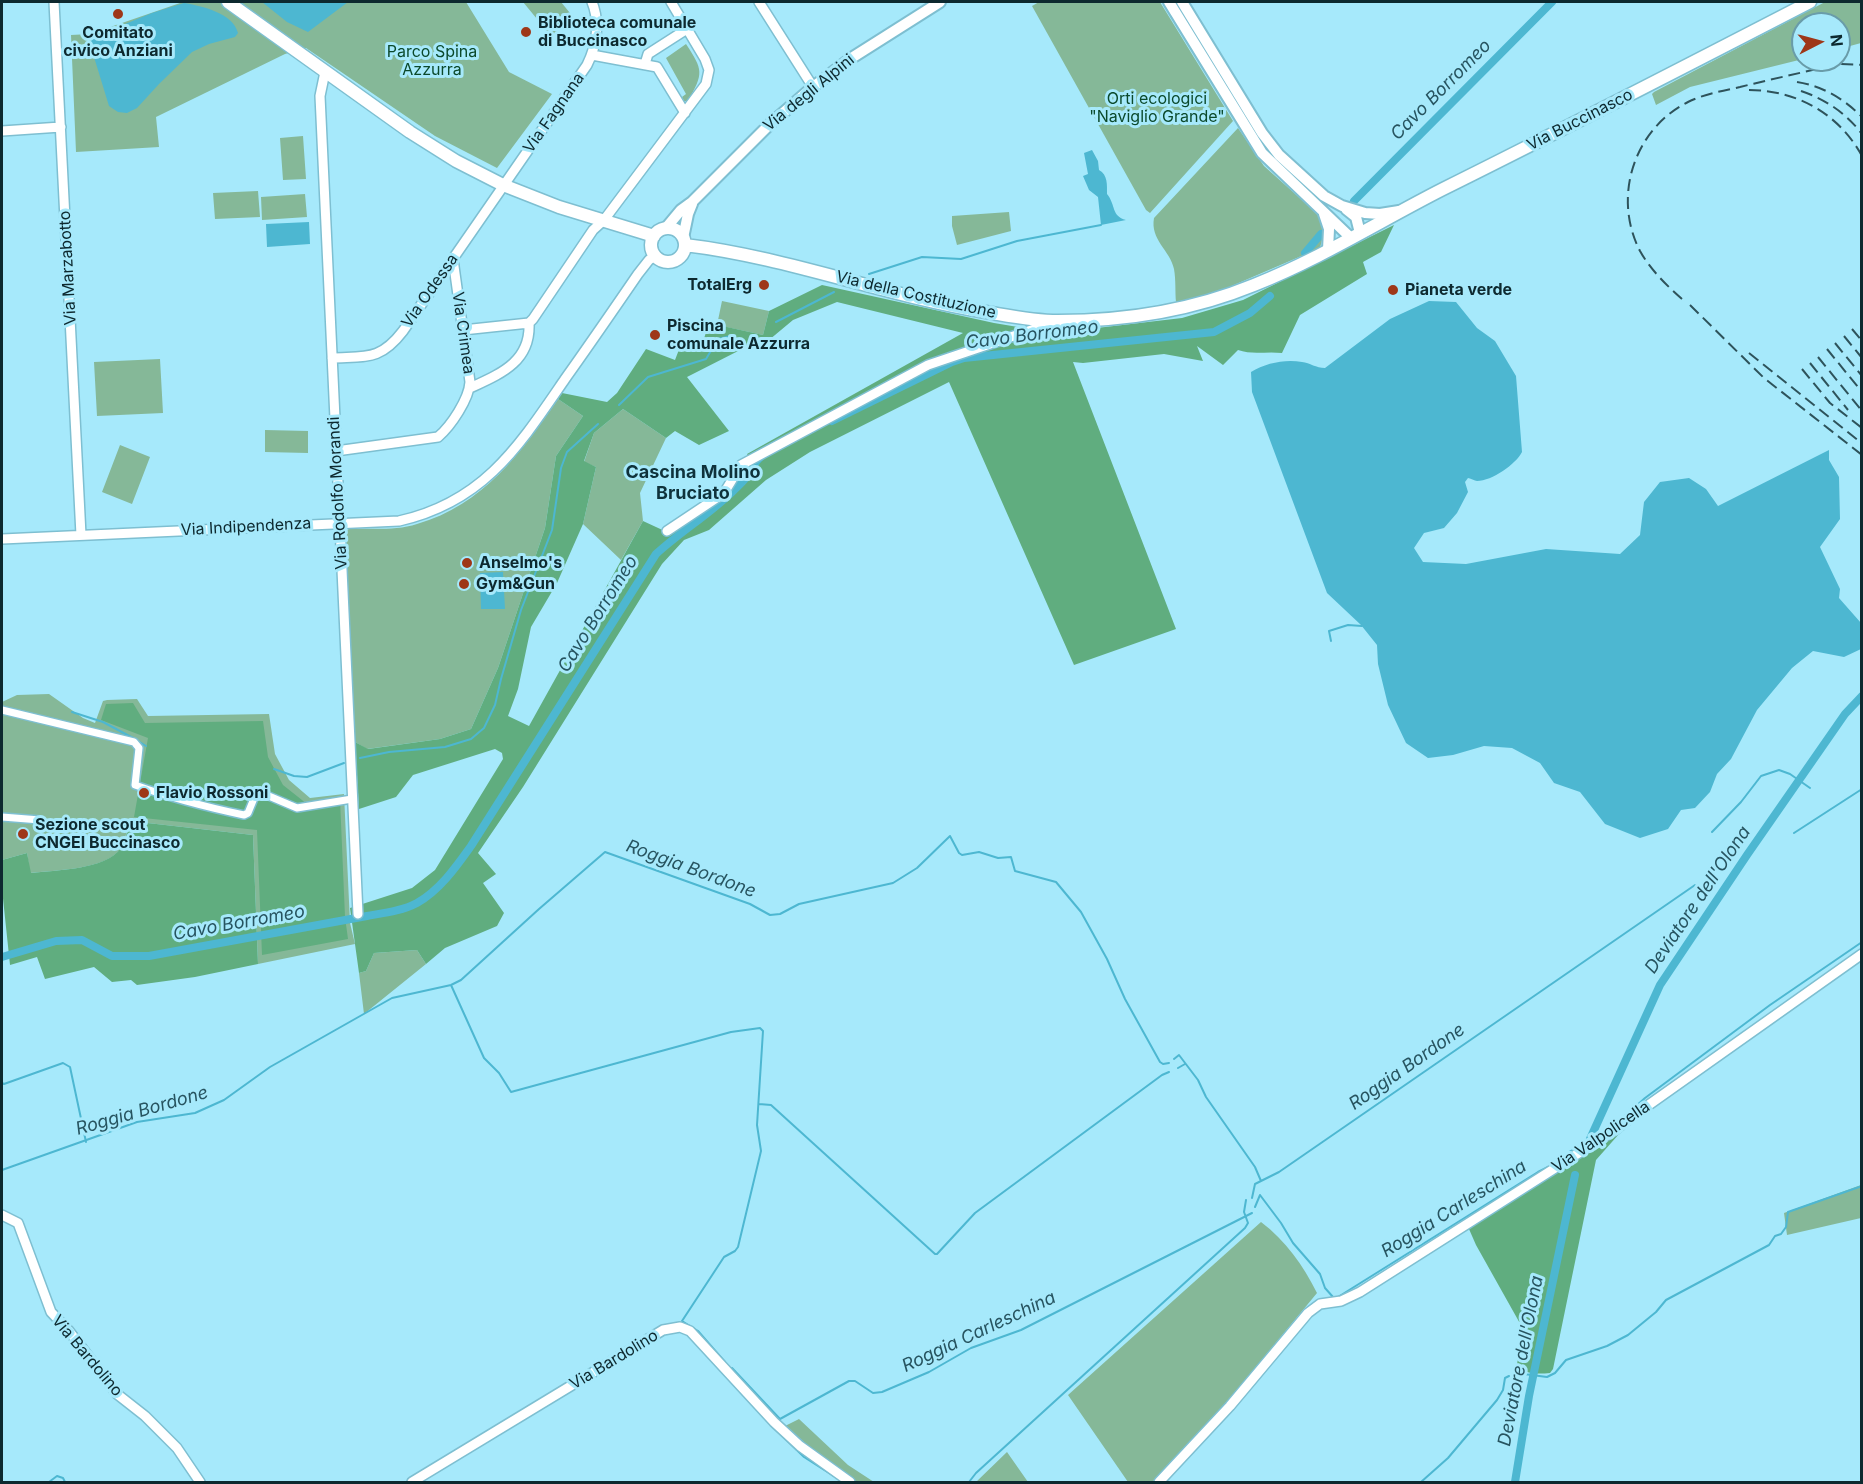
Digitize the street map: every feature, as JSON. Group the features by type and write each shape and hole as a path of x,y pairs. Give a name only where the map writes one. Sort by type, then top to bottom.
{"main road":[{"path":"228,2 441,152 503,185 559,207 654,236"},
{"name":"Via Buccinasco","path":"1355,236 1810,2"},
{"path":"666,228 675,230 684,242 682,255 677,260 664,261 655,256 651,246 654,236 666,228"},
{"name":"Via della Costituzione","path":"684,242 951,306 1057,321 1121,318 1213,300 1254,285 1355,236"}],"street":[{"name":"Via Marzabotto","path":"54,2 81,535"},
{"name":"Via Fagnana","path":"503,185 592,55 597,20 592,2"},
{"path":"463,330 528,323 533,320 593,230 604,220 706,84 709,70 707,64 671,2"},
{"path":"759,2 813,87"},
{"name":"Via degli Alpini","path":"666,228 681,210 692,202 769,125 813,87 850,59 940,2"},
{"path":"1169,2 1262,153 1323,211 1355,236"},
{"path":"1182,2 1271,146 1324,196 1356,217 1355,236"},
{"path":"645,64 648,54 687,29"},
{"path":"592,55 657,67 684,113"},
{"name":"Via Rodolfo Morandi","path":"325,72 320,96 358,915"},
{"path":"2,131 61,127"},
{"name":"Via Odessa","path":"332,358 376,354 390,346 503,185"},
{"path":"684,242 687,214 692,202"},
{"path":"1342,206 1365,213 1380,214 1400,211"},
{"path":"1323,211 1329,229 1328,250"},
{"name":"Via Indipendenza","path":"2,539 399,521 445,506 485,480 515,450 638,273 655,256"},
{"name":"Via Crimea","path":"336,451 438,437 464,403 470,388 453,259"},
{"path":"667,531 724,493 741,465 928,365 1057,321"},
{"path":"470,388 506,371 514,363 527,343 528,323"},
{"path":"2,710 134,742 139,748 135,785 166,796 186,800 195,805 244,815 248,813 257,791 297,808 352,799"},
{"path":"2,817 40,820"},
{"name":"Via Valpolicella","path":"1159,1482 1230,1406 1308,1313 1320,1304 1341,1302 1360,1292 1615,1131 1862,954"},
{"name":"Via Bardolino","path":"2,1215 18,1223 51,1312 69,1331 117,1394 145,1416 177,1448 200,1482"},
{"name":"Via Bardolino","path":"412,1482 663,1330 680,1327 693,1333 724,1369 800,1446 850,1482"}],"green space":[{"name":"Parco Spina Azzurra","path":"183,2 466,2 509,72 552,94 497,168 435,136 306,48 285,54 156,117 159,147 76,152 71,35 90,34"},
{"path":"523,2 561,2 574,18 551,36"},
{"name":"Orti ecologici \"Naviglio Grande\"","path":"1039,2 1160,2 1233,121 1150,213 1146,210 1032,6"},
{"path":"1825,2 1861,2 1861,43 1851,46 1851,12 1806,12"},
{"path":"1791,20 1791,62 1690,87 1656,105 1652,94"},
{"path":"686,44 696,60 699,78 688,101 684,101 682,97 686,94 666,58"},
{"path":"1238,128 1264,166 1321,217 1324,232 1320,248 1213,294 1176,302 1174,269 1155,233 1154,218"},
{"path":"303,136 306,179 283,180 280,138"},
{"path":"258,191 260,217 215,219 213,193"},
{"path":"305,194 307,217 262,220 261,197"},
{"path":"1009,212 1011,231 957,245 952,216"},
{"path":"1394,225 1381,252 1363,262 1367,274 1300,315 1282,353 1238,350 1223,365 1197,346 1203,361 1164,354 1083,363 1073,362 1176,629 1074,665 949,382 810,452 766,480 709,530 684,540 662,564 523,787 478,853 496,874 483,883 504,913 497,926 445,948 426,964 417,950 374,953 366,971 359,973 350,908 412,888 435,870 503,759 502,753 495,749 413,775 396,797 359,809 355,742 368,749 440,739 471,729 498,668 545,528 556,456 583,416 558,399 562,393 607,402 617,393 646,349 675,360 680,347 700,351 709,323 763,335 769,311 822,285 994,323 1054,333 1182,318 1243,300","holes":["837,302 963,333 747,454 751,461 739,476 669,533 643,521 529,726 508,716 518,689 531,627 557,583 583,524 596,467 584,461 594,433 623,409 666,438 675,431 699,445 729,431 687,377 746,347 769,340 793,320"]},
{"path":"722,301 769,311 763,335 717,325"},
{"path":"160,359 163,413 97,416 94,362"},
{"path":"558,399 583,416 556,456 545,528 498,668 471,729 440,739 367,749 355,742 345,531 409,526 462,504 498,475 515,457"},
{"path":"623,409 666,438 640,493 643,521 621,560 583,524 596,467 584,462 594,433"},
{"path":"265,430 308,431 308,453 265,452"},
{"path":"120,445 150,457 132,504 102,492"},
{"path":"49,694 83,718 95,723 103,701 107,700 137,699 148,716 269,714 275,754 289,780 310,798 344,794 350,923 355,944 258,964 253,835 130,821 121,848 114,855 93,865 30,873 27,853 2,860 2,702 17,695"},
{"path":"133,703 145,723 263,721 268,757 283,785 307,804 340,799 348,939 262,955 257,830 134,817 148,738 101,720 106,704"},
{"path":"130,821 253,835 258,964 195,977 137,985 131,980 112,982 94,967 45,979 37,957 10,965 2,889 2,860 27,853 31,873 92,865 104,861 121,848"},
{"path":"417,950 426,964 364,1014 359,973 366,971 374,953"},
{"path":"1619,1134 1596,1160 1553,1369 1550,1373 1524,1371 1517,1365 1522,1327 1469,1229"},
{"path":"1861,1185 1861,1218 1787,1235 1784,1213"},
{"path":"1261,1222 1293,1254 1317,1293 1231,1397 1153,1482 1128,1482 1068,1395"},
{"path":"799,1419 848,1465 874,1482 855,1482 815,1454 785,1426"},
{"path":"1007,1452 1028,1482 976,1482"}],"water":[{"path":"262,2 348,2 308,32 287,22"},
{"path":"184,3 216,12 230,20 238,33 235,37 209,44 192,52 137,108 127,113 118,112 109,106 90,44 91,38 152,13"},
{"path":"1092,150 1098,161 1099,170 1105,177 1107,194 1116,213 1126,220 1101,225 1098,197 1089,190 1083,176 1088,174 1084,153"},
{"path":"309,222 310,244 267,247 266,224"},
{"path":"1429,301 1456,302 1477,328 1495,341 1516,376 1522,452 1515,462 1490,478 1477,481 1468,478 1465,482 1468,492 1457,513 1444,528 1424,533 1414,548 1423,562 1466,564 1546,549 1620,554 1640,535 1644,502 1660,482 1689,478 1706,489 1718,506 1829,450 1829,460 1839,477 1840,519 1820,547 1840,589 1839,598 1861,623 1861,649 1844,657 1813,651 1792,668 1757,710 1731,759 1717,774 1710,792 1695,808 1681,810 1668,829 1640,838 1605,824 1580,792 1554,783 1540,763 1512,748 1484,746 1453,755 1428,758 1406,743 1388,705 1378,664 1377,645 1361,625 1327,593 1252,392 1251,372 1282,361 1296,361 1325,368 1390,319"},
{"path":"503,572 505,609 481,609 480,573"}],"waterway":[{"name":"Cavo Borromeo","path":"1354,201 1552,2"},
{"path":"869,274 922,257 961,259 1017,241 1101,225"},
{"name":"Cavo Borromeo","path":"1305,253 1321,234"},
{"path":"776,322 834,292"},
{"name":"Cavo Borromeo","path":"832,421 964,358 1214,332 1250,313 1270,296"},
{"path":"619,405 648,377 706,359 718,339 731,336"},
{"path":"360,758 389,752 445,747 471,739 484,728 495,705 521,610 552,530 561,468 567,452 598,424"},
{"name":"Cavo Borromeo","path":"2,957 56,941 82,940 112,956 149,956 393,911 411,906 425,898 447,878 471,846 656,554 732,492 762,456"},
{"path":"1331,641 1329,631 1348,625 1362,626"},
{"name":"Deviatore dell'Olona","path":"1590,1139 1660,985 1845,714 1862,696"},
{"path":"72,712 103,722 133,738"},
{"path":"138,741 146,746"},
{"path":"274,769 294,776 307,777 344,763"},
{"name":"Roggia Bordone","path":"1712,832 1741,802 1761,776 1779,770 1790,774 1810,788"},
{"name":"Roggia Bordone","path":"1794,833 1862,789"},
{"name":"Roggia Bordone","path":"2,1170 137,1122 195,1113 224,1100 270,1067 392,998 451,985 461,980 605,852 750,904 770,915 780,914 799,904 893,883 917,868 950,836 962,855 979,852 998,858 1011,857 1015,871 1056,882 1081,912 1160,1062 1169,1063"},
{"name":"Roggia Bordone","path":"1252,1198 1255,1184 1279,1172 1695,885"},
{"name":"Roggia Carleschina","path":"1625,1116 1645,1098 1770,1005 1862,942"},
{"path":"451,985 484,1058 499,1073 511,1092 731,1032 760,1028 763,1031 757,1125 761,1151 738,1247 724,1257 682,1321 698,1331 725,1362"},
{"name":"Roggia Bordone","path":"1174,1059 1179,1055 1198,1080 1206,1097 1255,1167 1261,1181"},
{"path":"2,1083 63,1063 70,1067 86,1142"},
{"path":"1178,1068 1185,1064"},
{"path":"759,1104 771,1105 937,1254 975,1213 1169,1072"},
{"name":"Roggia Carleschina","path":"1569,1152 1584,1145"},
{"name":"Roggia Carleschina","path":"1255,1207 1260,1195 1293,1243 1320,1274 1325,1288 1333,1297 1338,1297 1552,1165"},
{"name":"Deviatore dell'Olona","path":"1515,1482 1529,1396 1575,1175"},
{"path":"1516,1373 1547,1377 1555,1373 1566,1360 1607,1346 1628,1335 1656,1312 1666,1300 1769,1245 1775,1236 1781,1234 1786,1227 1788,1212 1862,1186"},
{"path":"969,1482 976,1473 1245,1228 1248,1223 1244,1212 1246,1200"},
{"name":"Roggia Carleschina","path":"732,1368 780,1419 849,1381 855,1381 873,1393 882,1392 929,1372 971,1348 1021,1330 1252,1213"},
{"path":"1421,1482 1448,1458 1497,1400 1503,1390 1505,1378 1509,1376"},
{"name":"Roggia Carleschina","path":"770,1424 804,1457 843,1482"},
{"name":"Roggia Carleschina","path":"49,1482 57,1476 63,1478 65,1482"}],"railway":[{"path":"1682,299 1659,276 1640,251 1632,230 1628,209 1633,166 1654,129 1669,114 1688,102 1707,95 1825,67 1841,64 1862,65"},
{"path":"1797,82 1815,86 1832,94 1862,117"},
{"path":"1749,90 1784,94 1815,107 1841,128 1853,141 1862,156"},
{"path":"1801,91 1835,108 1862,134"},
{"path":"1690,305 1764,378 1862,455"},
{"path":"1852,329 1862,341"},
{"path":"1844,336 1862,358"},
{"path":"1835,343 1862,376"},
{"path":"1827,349 1862,392"},
{"path":"1749,353 1859,441"},
{"path":"1818,357 1862,411"},
{"path":"1810,363 1848,410"},
{"path":"1802,369 1830,403 1862,428"}],"place":[{"name":"Comitato civico Anziani","path":"118,14"},
{"name":"Biblioteca comunale di Buccinasco","path":"526,32"},
{"name":"TotalErg","path":"764,285"},
{"name":"Pianeta verde","path":"1393,290"},
{"name":"Piscina comunale Azzurra","path":"655,335"},
{"name":"Anselmo's","path":"467,563"},
{"name":"Gym&Gun","path":"464,584"},
{"name":"Flavio Rossoni","path":"144,793"},
{"name":"Sezione scout CNGEI Buccinasco","path":"23,834"}],"district":[{"name":"Cascina Molino Bruciato","path":"693,483"}]}
